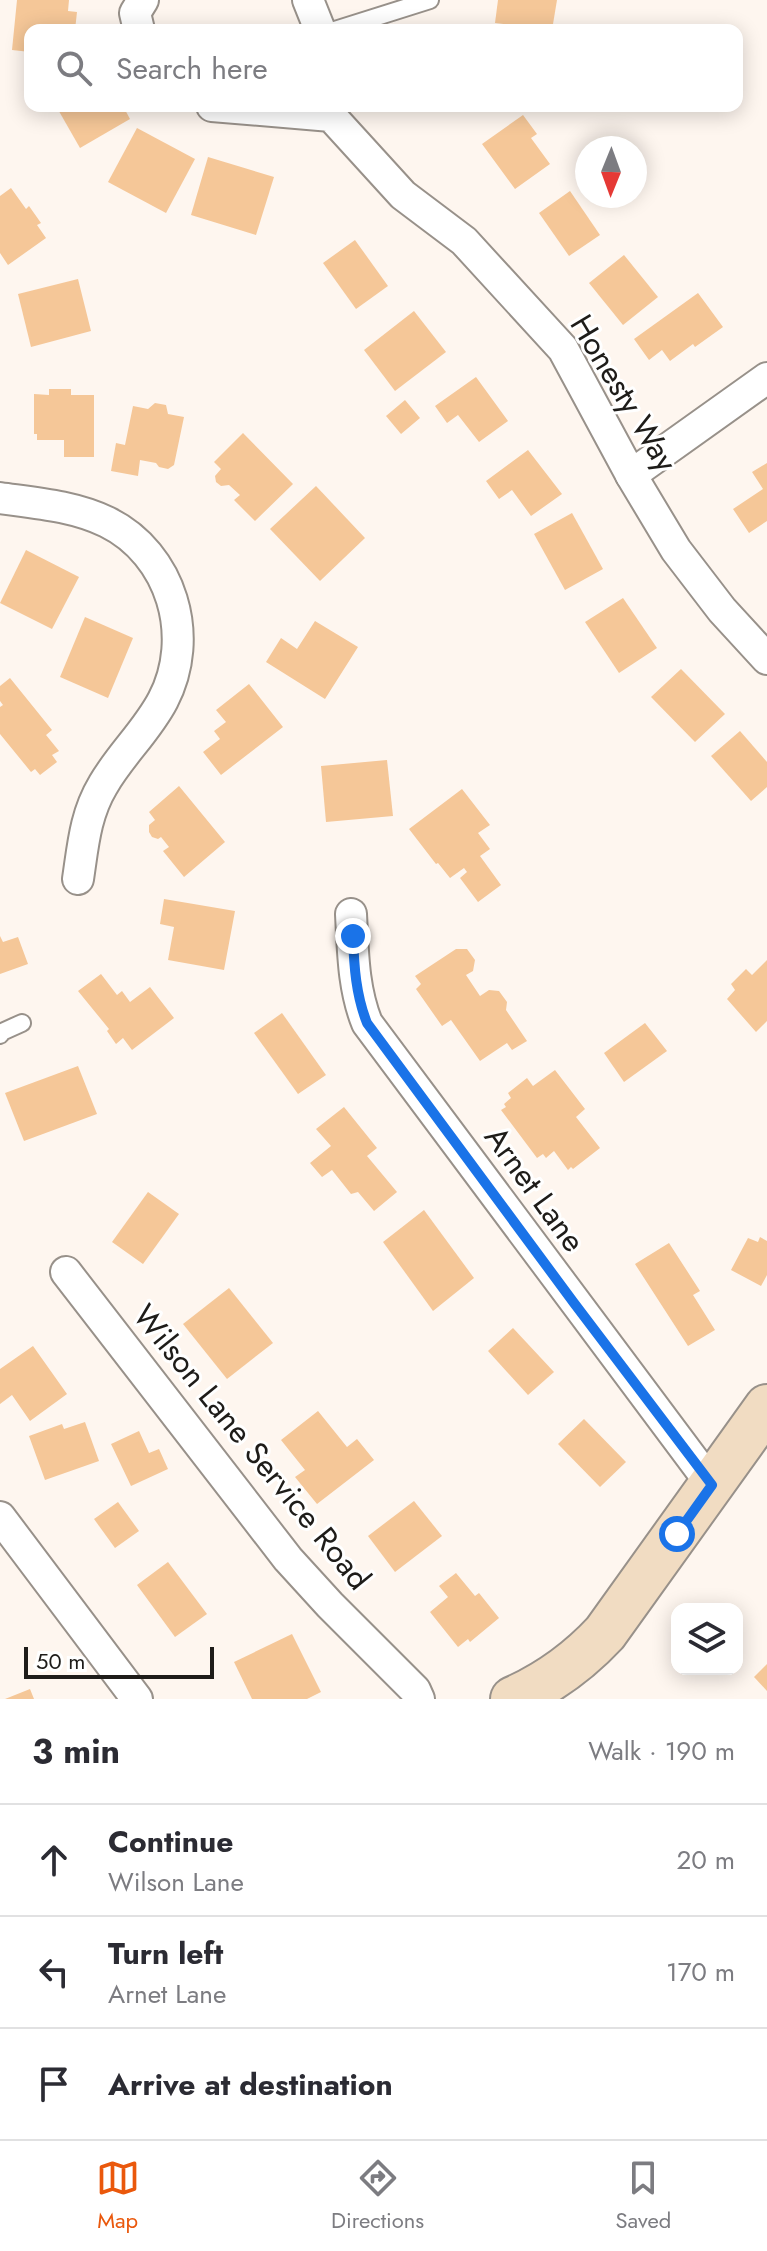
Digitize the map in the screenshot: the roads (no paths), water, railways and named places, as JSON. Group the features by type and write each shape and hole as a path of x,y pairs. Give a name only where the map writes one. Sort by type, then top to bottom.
{"main road":[{"path":"513,1699 540,1687 585,1654 624,1608 767,1407"}],"street":[{"path":"138,24 135,13 143,0"},
{"path":"308,0 318,24"},
{"name":"Honesty Way","path":"332,112 403,195 464,241 563,349 631,475 676,550 722,610 767,659"},
{"path":"631,475 767,378"},
{"path":"0,498 72,509 109,523 132,538 152,557 172,598 177,622 177,653 163,702 103,785 87,818 78,879"},
{"name":"Arnet Lane","path":"351,914 355,980 367,1023 712,1485"},
{"name":"Wilson Lane Service Road","path":"66,1272 288,1559 415,1690 419,1699"},
{"path":"0,1517 137,1699"}],"lane":[{"path":"354,24 430,0"},
{"path":"0,1035 22,1023"}]}
